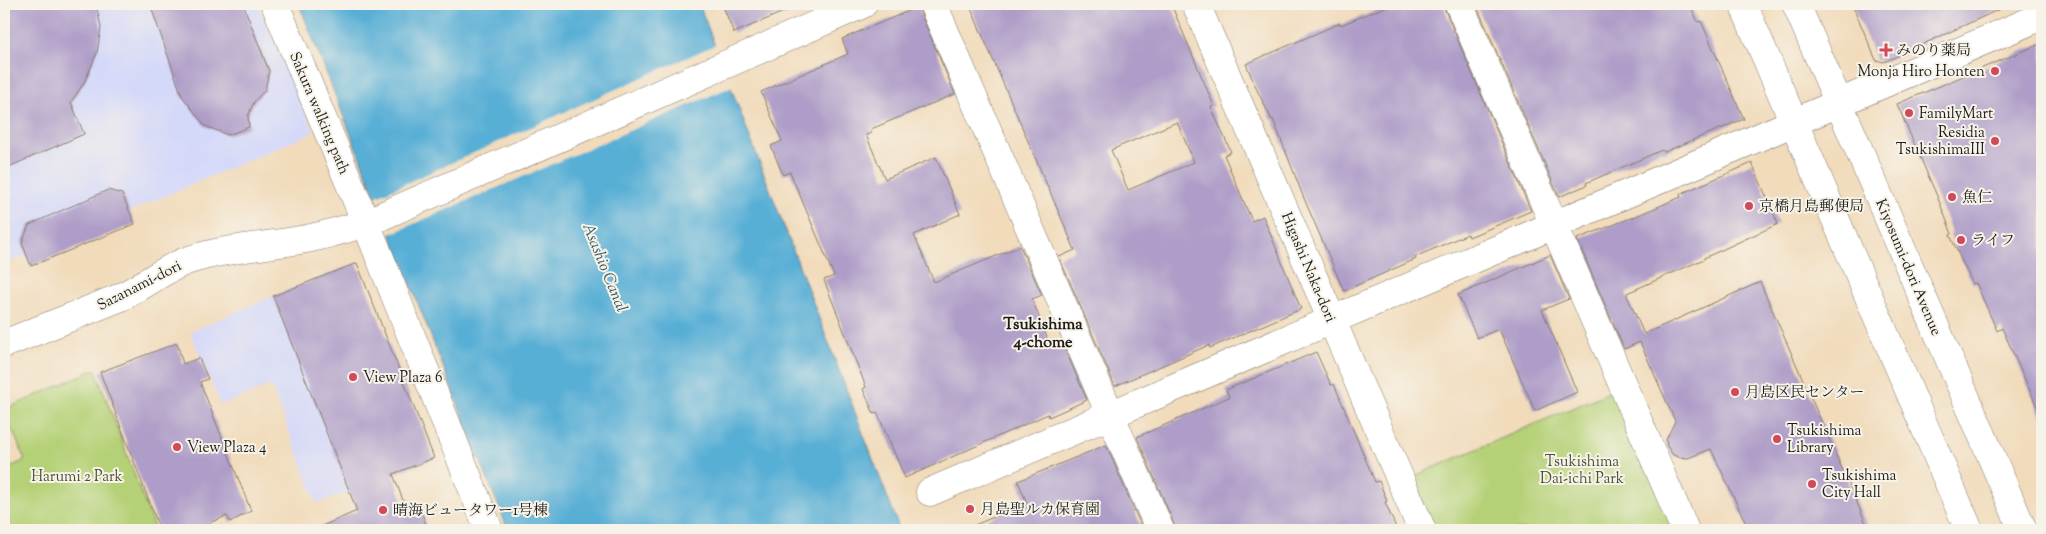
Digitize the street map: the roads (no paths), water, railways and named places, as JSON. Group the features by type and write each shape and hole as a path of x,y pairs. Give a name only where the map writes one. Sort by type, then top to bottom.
{"street":[{"name":"Sakura walking path","path":"275,4 370,220 489,530"},
{"name":"Sazanami-dori","path":"4,344 122,297 140,288 170,268 188,260 211,254 306,239 370,220 863,4"},
{"path":"933,4 1160,530"},
{"name":"Higashi Naka-dori","path":"1196,4 1422,530"},
{"path":"1459,4 1685,530"},
{"path":"1743,4 1969,530"},
{"name":"Kiyosumi-dori Avenue","path":"1796,4 2023,530"},
{"path":"930,492 2042,16"}],"water":[{"name":"Asashio Canal","path":"299,4 699,4 900,530 508,530"}],"place":[{"name":"みのり薬局","path":"1886,50"},
{"name":"Monja Hiro Honten","path":"1995,71"},
{"name":"FamilyMart","path":"1909,113"},
{"name":"Residia TsukishimaIII","path":"1995,141"},
{"name":"魚仁","path":"1952,197"},
{"name":"京橋月島郵便局","path":"1749,206"},
{"name":"ライフ","path":"1961,240"},
{"name":"View Plaza 6","path":"353,377"},
{"name":"月島区民センター","path":"1735,392"},
{"name":"Tsukishima Library","path":"1777,439"},
{"name":"View Plaza 4","path":"177,447"},
{"name":"Tsukishima City Hall","path":"1812,484"},
{"name":"月島聖ルカ保育園","path":"970,509"},
{"name":"晴海ビュータワー1号棟","path":"383,510"}],"district":[{"name":"Tsukishima 4-chome","path":"1043,332"}],"park label":[{"name":"Tsukishima Dai-ichi Park","path":"1582,470"},
{"name":"Harumi 2 Park","path":"77,476"}]}
